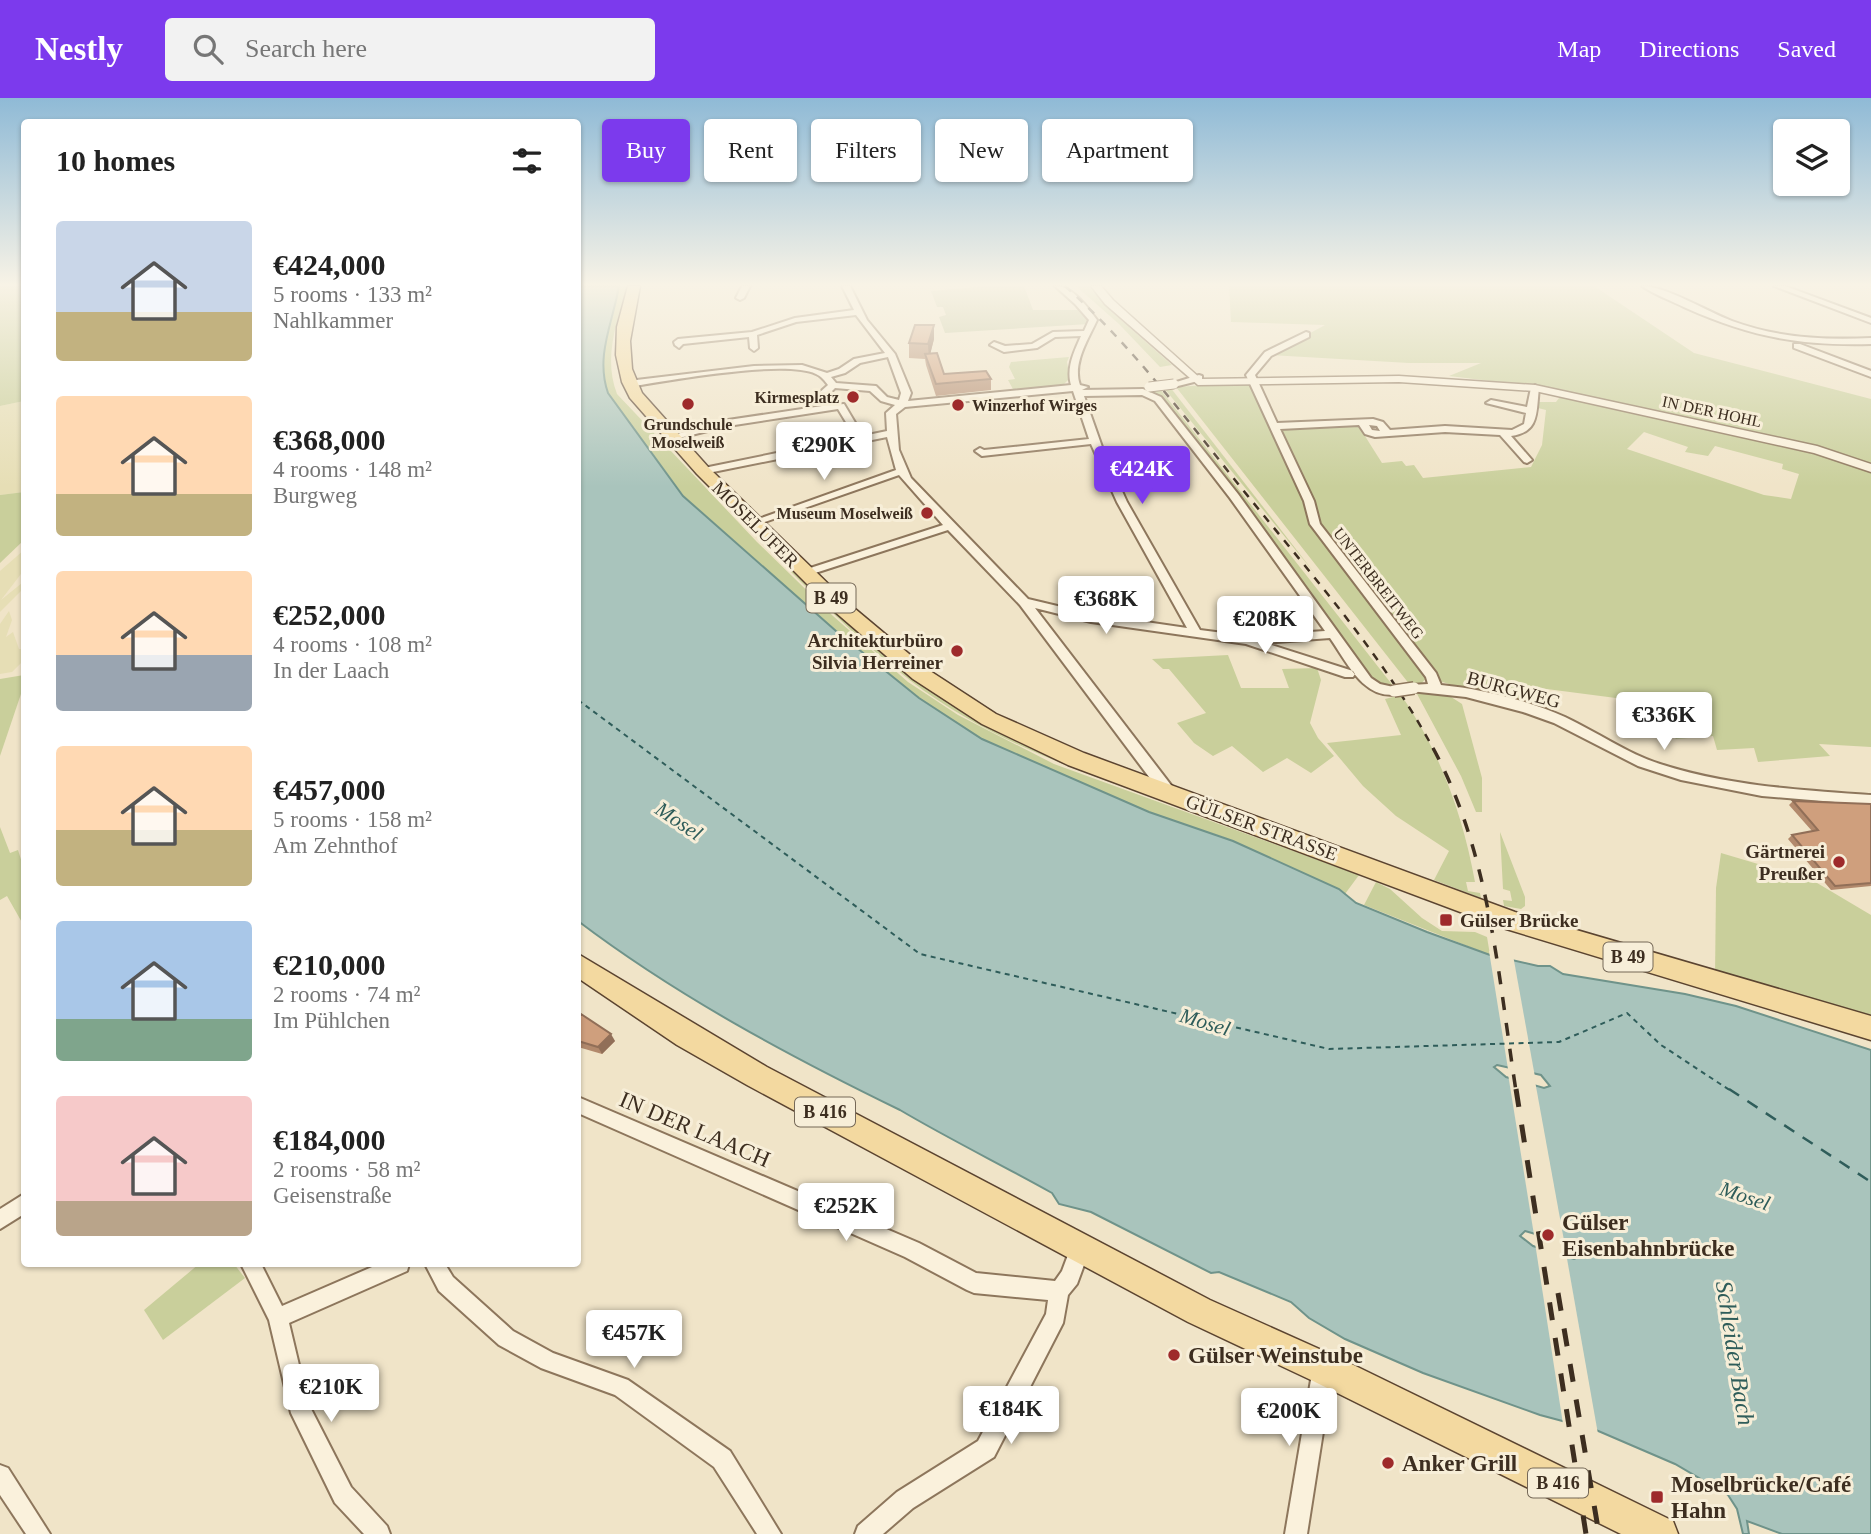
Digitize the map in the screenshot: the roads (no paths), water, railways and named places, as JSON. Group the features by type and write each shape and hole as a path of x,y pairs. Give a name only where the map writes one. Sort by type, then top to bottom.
{"main road":[{"path":"623,353 628,384"},
{"name":"MOSELUFER","path":"628,384 703,471 805,573 907,664 974,711 1058,752 1169,793"},
{"name":"GÜLSER STRASSE","path":"1169,793 1512,921 1871,1028"},
{"name":"B 416","path":"581,967 645,1010 757,1076 1199,1311 1323,1368 1660,1534"}],"street":[{"path":"1081,353 1073,371 1095,441 1126,509 1196,632"},
{"path":"1168,353 1201,380"},
{"path":"1252,379 1252,373 1261,359 1272,353"},
{"path":"1814,353 1871,374"},
{"path":"703,471 859,437 891,433 891,413 902,404 906,393 891,354 857,361 842,371 825,376"},
{"path":"628,384 764,368 808,369 825,376 833,385 873,388 884,399 902,404 1149,387 1201,380"},
{"name":"UNTERBREITWEG","path":"1252,379 1309,501 1315,524 1432,676 1436,689"},
{"name":"IN DER HOHL","path":"1201,380 1399,379 1535,388 1816,450 1871,468"},
{"path":"827,408 824,393 833,385"},
{"path":"1273,426 1362,422 1370,433 1444,429 1503,433 1525,429 1532,411 1535,388"},
{"name":"BURGWEG","path":"1079,390 1143,392 1158,399 1211,466 1370,684 1381,690 1436,689 1548,716 1625,755 1673,773 1767,793 1871,800"},
{"path":"1491,403 1532,411"},
{"path":"671,437 728,423 841,407 859,437"},
{"name":"GÜLSER STRASSE","path":"891,433 902,471 948,527 1003,578 1024,602 1169,793"},
{"path":"1503,433 1527,460"},
{"path":"980,451 982,453 1095,441"},
{"path":"755,522 902,471"},
{"path":"805,573 948,527"},
{"path":"1024,602 1091,618 1247,640 1349,674"},
{"path":"1247,640 1335,634"},
{"name":"IN DER LAACH","path":"581,1106 912,1250 974,1283 1059,1290"},
{"path":"0,1220 21,1205"},
{"path":"866,1534 905,1500 986,1449 1056,1317 1059,1290 1070,1277 1081,1246"},
{"path":"252,1267 278,1318 298,1406 343,1495 379,1534"},
{"path":"278,1318 393,1267"},
{"path":"437,1267 446,1284 506,1338 548,1362 621,1387 723,1459 770,1534"},
{"path":"1296,1534 1323,1368"},
{"path":"0,1476 39,1534"}],"water":[{"path":"581,353 604,353 604,379 608,393 683,496 836,631 919,698 982,739 1149,812 1233,841 1339,889 1356,903 1490,955 1538,966 1550,966 1563,974 1685,994 1736,1006 1871,1050 1871,1534 1782,1534 1747,1521 1749,1534 1743,1534 1737,1509 1728,1495 1675,1464 1596,1430 1540,1415 1423,1373 1345,1339 1309,1318 1291,1302 1219,1272 1211,1273 1091,1212 1059,1204 1052,1193 734,1023 654,975 581,923","holes":["1497,1065 1541,1075 1550,1086 1544,1088 1506,1077 1494,1067","1525,1231 1570,1244 1583,1255 1574,1259 1533,1246 1520,1236"]}],"railway":[{"path":"1131,353 1368,646 1414,714 1434,749"},
{"path":"1434,749 1452,788 1480,872 1497,959 1516,1091"},
{"path":"1516,1089 1586,1534"},
{"path":"1558,1293 1599,1534"}],"place":[{"name":"Kirmesplatz","path":"853,397"},
{"name":"Grundschule Moselweiß","path":"688,404"},
{"name":"Winzerhof Wirges","path":"958,405"},
{"name":"Museum Moselweiß","path":"927,513"},
{"name":"Architekturbüro Silvia Herreiner","path":"957,651"},
{"name":"Gärtnerei Preußer","path":"1839,862"},
{"name":"Gülser Brücke","path":"1446,920"},
{"name":"Gülser Eisenbahnbrücke","path":"1548,1235"},
{"name":"Gülser Weinstube","path":"1174,1355"},
{"name":"Anker Grill","path":"1388,1463"},
{"name":"Moselbrücke/Café Hahn","path":"1657,1497"}],"water label":[{"name":"Mosel","path":"679,821"},
{"name":"Mosel","path":"1205,1022"},
{"name":"Mosel","path":"1745,1196"},
{"name":"Schleider Bach","path":"1735,1353"}]}
